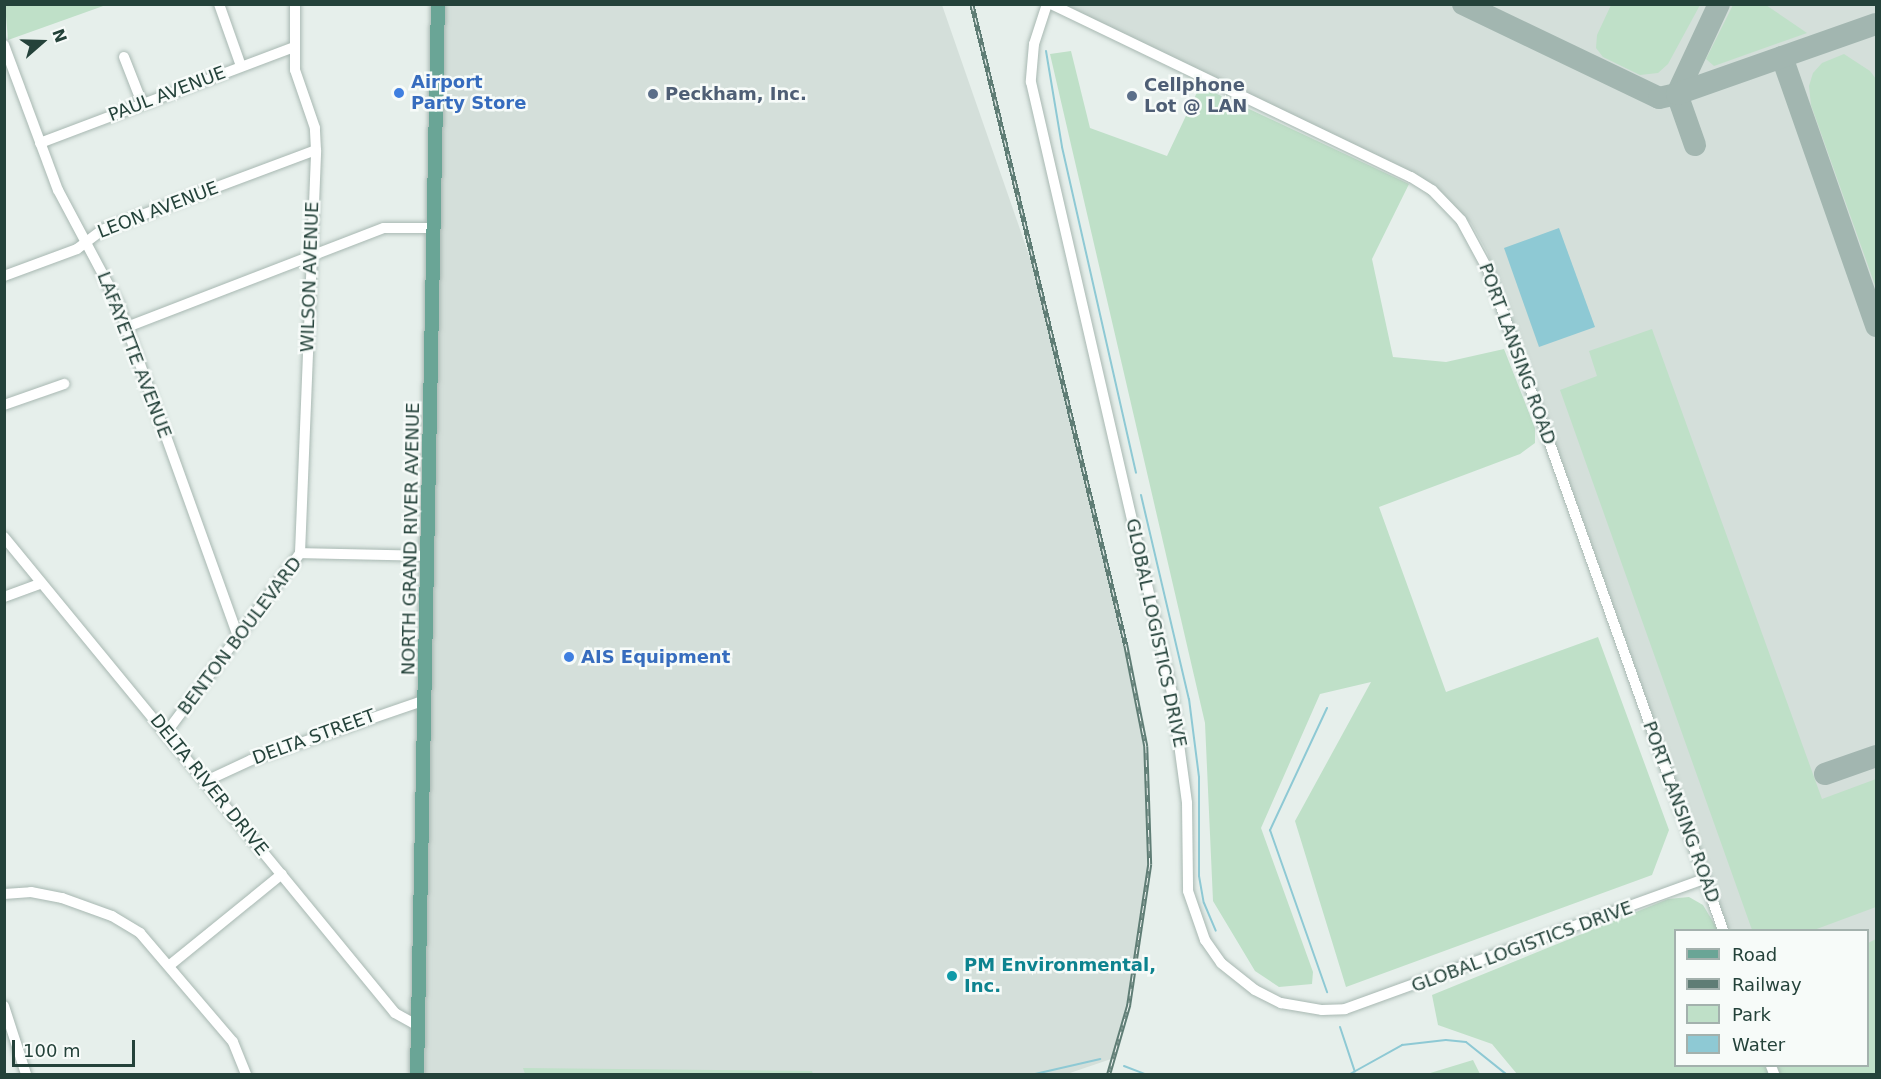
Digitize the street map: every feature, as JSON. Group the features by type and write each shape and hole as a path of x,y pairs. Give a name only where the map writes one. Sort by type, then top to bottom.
{"main road":[{"name":"NORTH GRAND RIVER AVENUE","path":"417,1074 438,4"}],"street":[{"path":"219,4 241,66"},
{"name":"WILSON AVENUE","path":"295,4 294,47 297,82 313,120 316,150 309,257 300,553"},
{"name":"PORT LANSING ROAD","path":"1049,4 1411,177 1432,190 1461,220 1488,270 1723,929"},
{"name":"GLOBAL LOGISTICS DRIVE","path":"1049,4 1034,44 1032,82 1176,714 1186,803 1188,891 1205,940 1221,963 1255,990 1281,1003 1322,1010 1345,1009 1705,879"},
{"name":"LAFAYETTE AVENUE","path":"4,45 62,200 86,240 127,327 238,637"},
{"name":"PAUL AVENUE","path":"40,143 294,47"},
{"path":"124,57 142,103"},
{"name":"LEON AVENUE","path":"4,276 77,249 102,230 316,150"},
{"path":"127,327 391,226 435,228"},
{"path":"4,405 64,384"},
{"name":"DELTA RIVER DRIVE","path":"4,537 395,1013 418,1026"},
{"name":"BENTON BOULEVARD","path":"166,733 300,553 428,556"},
{"path":"4,597 42,583"},
{"name":"DELTA STREET","path":"206,781 251,760 425,700"},
{"path":"170,965 282,874"},
{"path":"4,894 43,893 112,916 140,933 170,965 233,1042 246,1074"},
{"path":"4,1006 26,1074"}],"shaded area":[{"path":"438,5 942,5 1039,284 1126,645 1146,746 1150,864 1136,968 1114,1058 1067,1074 425,1074"},
{"path":"1060,5 1876,5 1876,1074 1780,1074 1777,1067 1869,1067 1869,929 1728,929 1487,252 1471,223 1431,184"}],"green space":[{"path":"5,4 106,4 106,5 8,40"},
{"path":"1611,4 1700,5 1668,64 1658,73 1640,75 1603,57 1596,48 1597,35"},
{"path":"1733,5 1766,5 1807,33 1714,66 1706,59"},
{"path":"1071,51 1090,128 1167,156 1200,86 1409,184 1372,259 1393,357 1446,362 1504,349 1535,428 1535,443 1520,454 1379,507 1446,692 1598,637 1669,830 1652,875 1346,987 1295,821 1371,682 1320,694 1261,828 1313,972 1312,984 1279,987 1255,971 1213,901 1205,723 1050,54"},
{"path":"1844,54 1870,71 1876,79 1876,288 1811,105 1809,86 1813,73 1822,63"},
{"path":"1652,329 1822,799 1876,779 1876,907 1817,929 1752,929 1560,390 1597,376 1589,351"},
{"path":"1689,897 1703,905 1717,929 1674,929 1674,1067 1766,1067 1769,1074 1517,1074 1492,1044 1438,1025 1432,995 1668,899"},
{"path":"1876,939 1876,1074 1780,1074 1777,1067 1869,1067 1869,942"},
{"path":"1473,1060 1480,1074 1427,1074"},
{"path":"523,1068 812,1071 813,1074 525,1074"}],"water":[{"path":"1559,228 1595,327 1539,347 1504,248"}],"waterway":[{"path":"1046,51 1062,147 1136,473"},
{"path":"1141,495 1189,699 1199,777 1199,876 1204,903 1216,931"},
{"path":"1327,708 1270,830 1327,992"},
{"path":"1340,1027 1355,1072"},
{"path":"1350,1074 1402,1045 1446,1040 1466,1042 1506,1074"},
{"path":"1035,1074 1100,1059"},
{"path":"1124,1066 1145,1074"}],"taxiway":[{"path":"1463,4 1659,98 1677,94 1719,4"},
{"path":"1695,145 1677,94 1876,24"},
{"path":"1782,57 1876,326"},
{"path":"1825,774 1876,756"}],"railway":[{"path":"972,4 1126,645 1146,746 1150,864 1129,1005 1109,1074"}],"place":[{"name":"Airport Party Store","path":"399,93"},
{"name":"Peckham, Inc.","path":"653,94"},
{"name":"Cellphone Lot @ LAN","path":"1132,96"},
{"name":"AIS Equipment","path":"569,657"},
{"name":"PM Environmental, Inc.","path":"952,976"}]}
